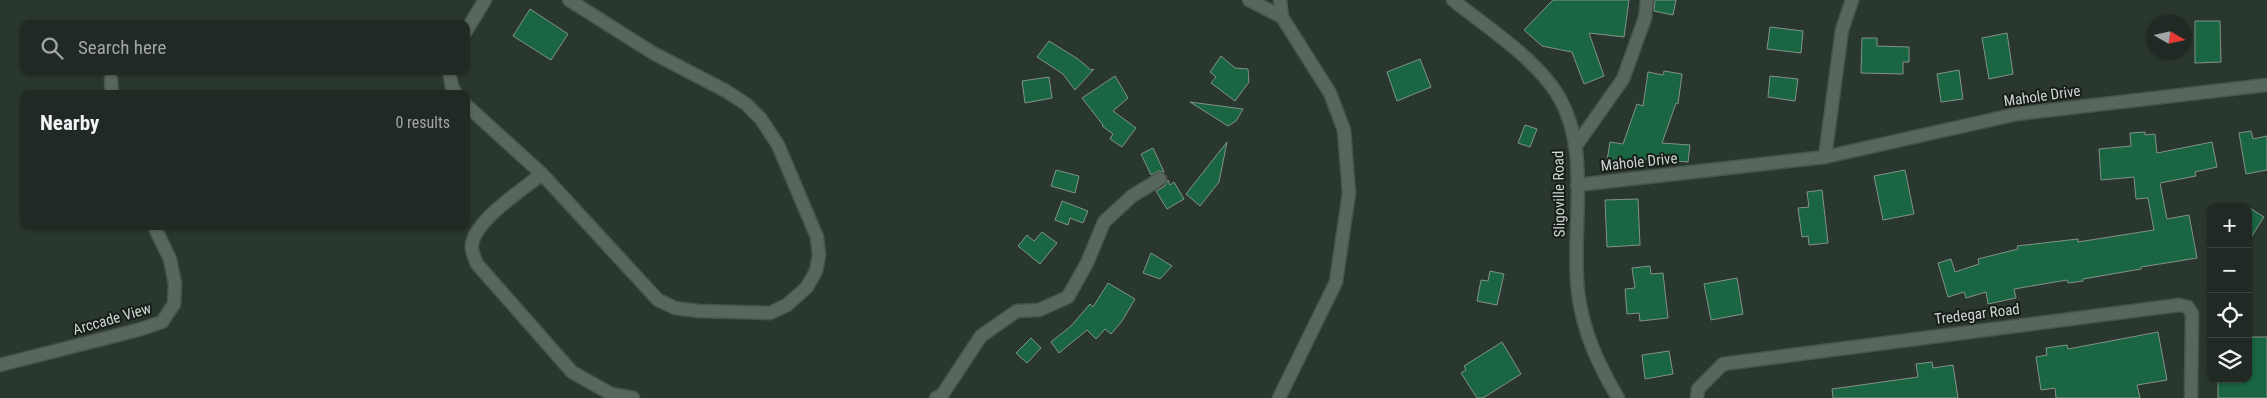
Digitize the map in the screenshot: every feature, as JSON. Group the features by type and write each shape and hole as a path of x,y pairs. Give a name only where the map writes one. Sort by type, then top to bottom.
{"street":[{"path":"470,24 485,0"},
{"path":"470,109 542,174 658,300 675,308 716,312 770,313 787,305 807,287 816,271 819,255 817,236 778,144 762,118 746,104 726,91 653,53 570,0"},
{"path":"1249,0 1282,17"},
{"path":"1279,398 1336,282 1349,193 1344,130 1330,92 1282,17 1280,0"},
{"name":"Sligoville Road","path":"1453,0 1531,64 1551,85 1565,110 1575,147 1578,280 1584,325 1598,365 1618,398"},
{"path":"1575,147 1623,79 1645,18 1647,0"},
{"path":"1825,157 1842,30 1852,0"},
{"path":"450,75 453,90"},
{"path":"111,79 112,90"},
{"name":"Mahole Drive","path":"1577,185 1825,157 2017,114 2267,85"},
{"path":"542,174 484,221 475,233 471,247 477,264 572,372 611,394 633,398"},
{"path":"936,398 942,395 951,383 981,336 1017,311 1039,310 1068,297 1087,263 1104,222 1132,196 1160,179"},
{"name":"Arccade View","path":"0,366 162,322 174,304 175,284 170,259 156,230"},
{"name":"Tredegar Road","path":"1697,398 1698,389 1723,364 2179,305 2188,307 2192,314 2191,398"}],"building":[{"path":"1553,0 1629,0 1624,37 1589,33 1604,76 1584,84 1572,52 1542,46 1524,30"},
{"path":"1655,0 1676,0 1673,15 1654,11"},
{"path":"530,9 568,34 551,60 513,36"},
{"path":"2195,21 2220,21 2221,62 2195,63"},
{"path":"1770,27 1803,31 1801,53 1767,49"},
{"path":"2007,33 2013,74 1989,79 1982,38"},
{"path":"1862,38 1877,38 1877,46 1909,47 1909,62 1903,62 1903,74 1861,73"},
{"path":"1049,41 1078,59 1091,70 1094,69 1075,90 1063,74 1037,57"},
{"path":"1221,56 1235,68 1248,69 1249,82 1235,101 1211,83 1216,77 1210,72"},
{"path":"1420,59 1431,87 1397,101 1387,72"},
{"path":"1959,70 1963,99 1941,102 1937,74"},
{"path":"1664,71 1682,74 1678,104 1676,103 1662,143 1690,145 1688,162 1632,158 1631,165 1607,161 1610,142 1623,144 1637,104 1643,106 1648,72 1663,75"},
{"path":"1115,76 1128,98 1113,111 1136,128 1122,147 1110,139 1113,134 1102,126 1082,98"},
{"path":"1770,76 1798,79 1795,101 1768,97"},
{"path":"1049,77 1052,98 1025,103 1022,81"},
{"path":"1190,102 1243,109 1236,121 1228,126"},
{"path":"1525,125 1537,129 1530,147 1518,143"},
{"path":"2251,131 2253,139 2267,136 2267,170 2246,174 2239,133"},
{"path":"2145,132 2145,135 2155,134 2157,153 2212,142 2217,167 2195,172 2196,176 2160,183 2167,219 2189,215 2197,258 2141,267 2141,269 2083,279 2083,281 2068,283 2067,280 2014,289 2016,298 1988,304 1986,292 1966,298 1964,292 1948,297 1938,263 1951,259 1955,272 1979,264 1978,259 2018,249 2017,246 2078,239 2078,242 2154,230 2148,198 2136,199 2134,177 2101,180 2099,149 2131,146 2130,133"},
{"path":"1227,142 1219,182 1200,206 1186,194"},
{"path":"1153,148 1164,172 1159,171 1151,175 1141,154"},
{"path":"1056,170 1079,176 1075,193 1051,186"},
{"path":"1905,170 1914,214 1883,220 1874,176"},
{"path":"1168,180 1170,185 1174,182 1184,199 1167,209 1156,191 1165,186"},
{"path":"1822,190 1828,243 1809,245 1808,236 1802,237 1798,208 1809,207 1807,192"},
{"path":"1638,199 1640,245 1607,247 1605,200"},
{"path":"1062,201 1088,211 1083,223 1070,218 1068,225 1055,220"},
{"path":"2252,210 2264,217 2252,236"},
{"path":"1042,232 1057,243 1040,264 1018,246 1027,235 1034,241"},
{"path":"1151,253 1172,266 1160,279 1143,273"},
{"path":"1650,266 1651,274 1663,273 1668,318 1640,321 1639,313 1627,314 1625,289 1635,288 1632,268"},
{"path":"1490,271 1504,274 1497,305 1477,301 1481,280 1488,281"},
{"path":"1737,278 1743,314 1711,320 1704,284"},
{"path":"1108,283 1135,299 1122,321 1111,334 1105,329 1096,339 1087,330 1059,353 1051,342 1071,326 1090,304 1093,307"},
{"path":"2158,332 2167,380 2137,385 2140,398 2056,398 2055,388 2041,390 2036,357 2047,355 2046,348 2067,345 2068,349"},
{"path":"2252,337 2267,337 2267,398 2218,398 2218,383 2252,383"},
{"path":"1031,338 1041,348 1027,363 1016,353"},
{"path":"1502,342 1521,374 1483,398 1477,398 1461,373 1466,370 1464,366"},
{"path":"1669,351 1673,374 1645,379 1642,355"},
{"path":"1932,362 1933,368 1953,365 1958,398 1833,398 1832,389 1918,377 1916,364"}]}
